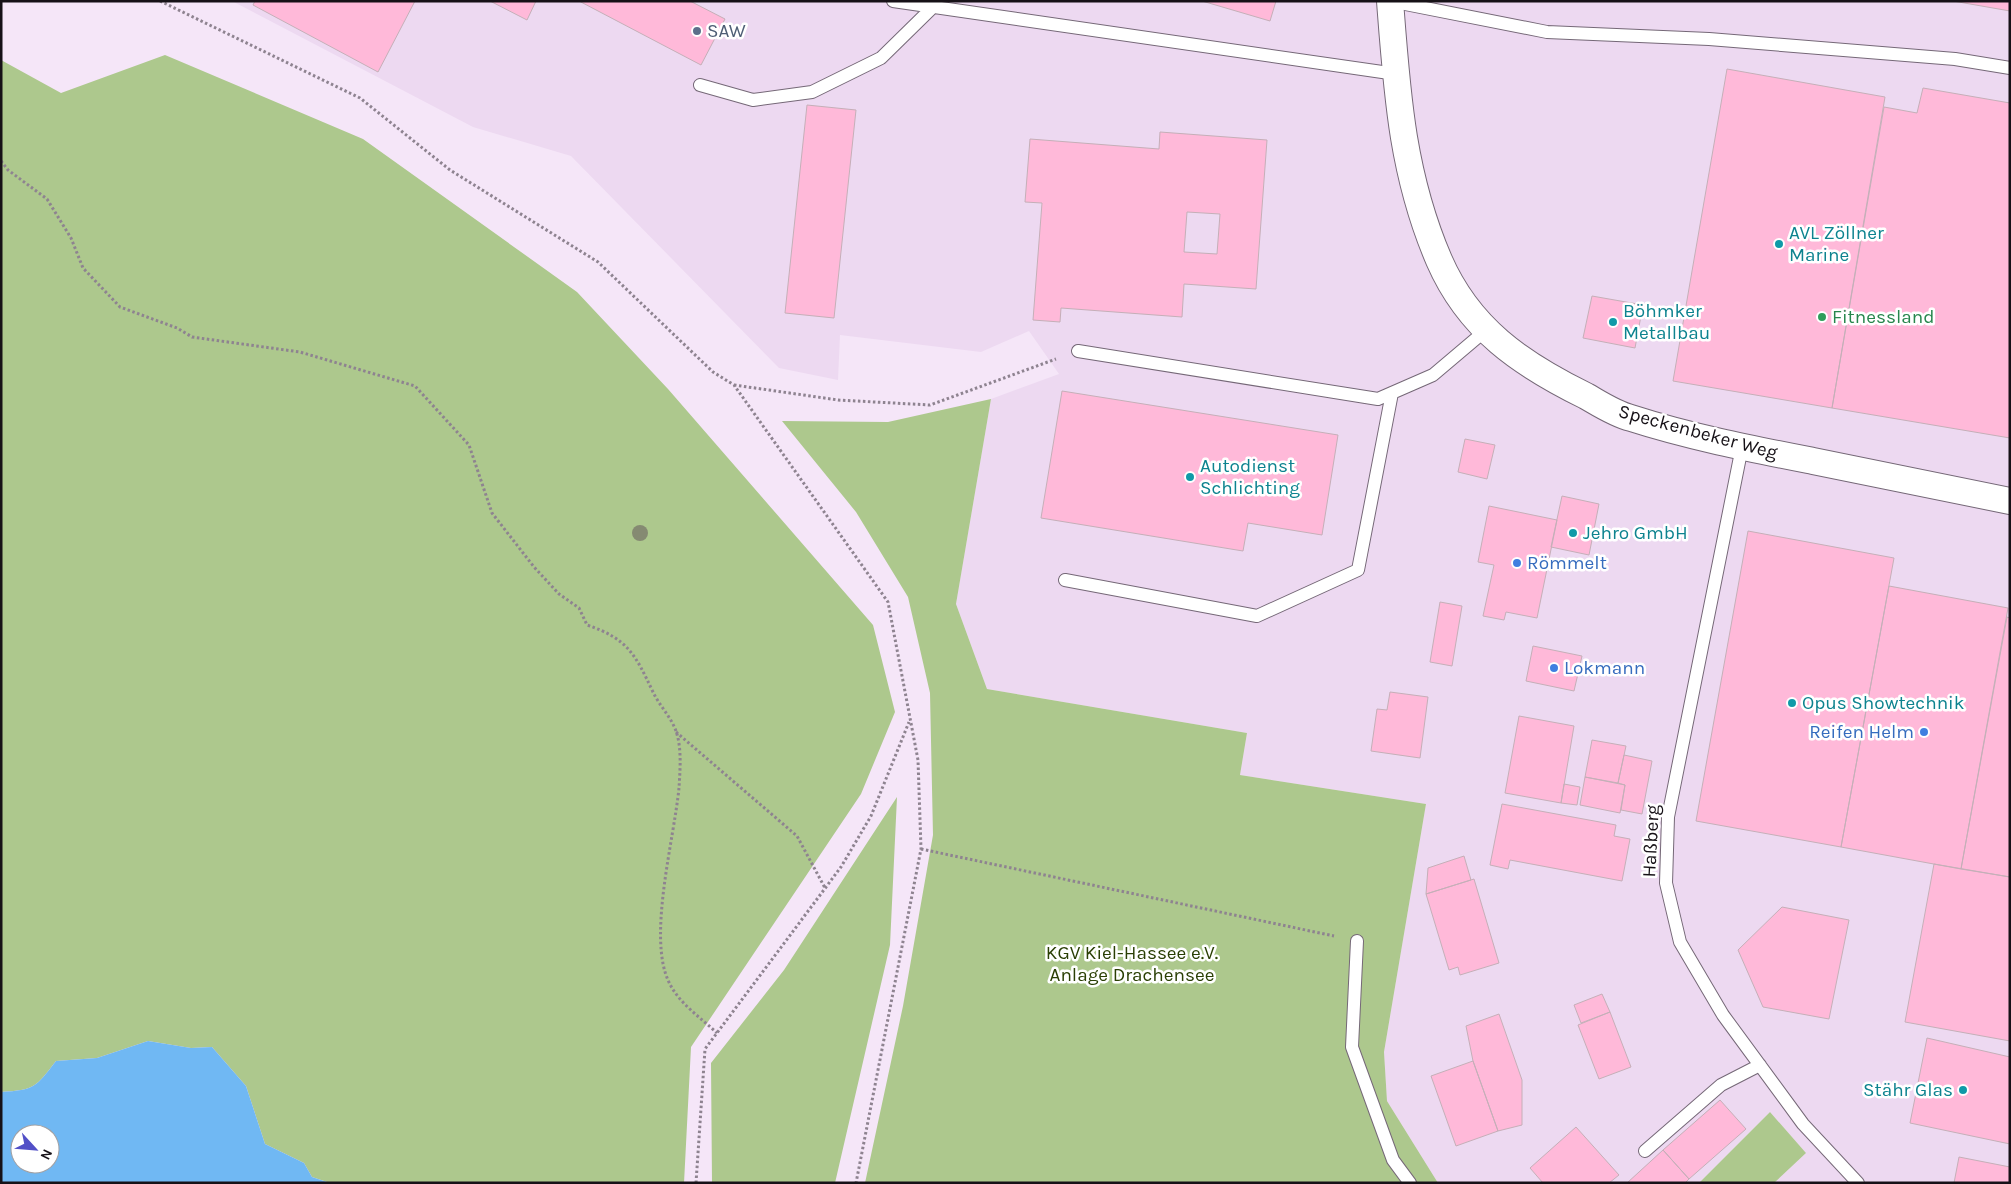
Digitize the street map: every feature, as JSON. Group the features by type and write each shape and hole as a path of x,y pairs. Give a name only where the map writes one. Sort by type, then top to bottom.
{"street":[{"name":"Speckenbeker Weg","path":"1390,1 1403,137 1412,183 1427,229 1440,261 1456,290 1485,331 1519,359 1552,380 1628,418 1742,447 2010,501"}],"lane":[{"path":"892,1 1396,74"},
{"path":"1390,1 1547,32 1709,39 1955,59 2010,68"},
{"path":"700,86 752,100 812,92 881,58 933,7"},
{"path":"1078,351 1378,399 1433,375 1485,331"},
{"path":"1065,580 1257,616 1358,570 1392,392"},
{"name":"Haßberg","path":"1742,447 1668,817 1666,884 1680,942 1723,1015 1803,1124 1858,1183"},
{"path":"1357,941 1352,1047 1393,1160 1410,1183"},
{"path":"1645,1151 1721,1085 1760,1065"}],"path":[{"path":"160,1 360,98 450,170 598,262 713,372 734,385 888,602 909,721 918,760 920,849 857,1183"},
{"path":"1,160 8,170 47,199 71,238 83,268 120,307 177,328 192,337 300,352 415,386 469,445 492,513 534,567 559,594 579,608 587,624 610,633 638,659 654,694 676,732 797,836 825,888"},
{"path":"734,385 838,400 930,405 1078,351"},
{"path":"696,1183 705,1049 841,867 871,816 909,721"},
{"path":"676,732 680,768 677,811 660,921 663,958 667,980 679,999 716,1033"},
{"path":"920,849 1357,941"}],"shaded area":[{"path":"232,1 2010,1 2010,1183 1774,1183 1806,1153 1770,1112 1699,1183 1438,1183 1387,1101 1384,1052 1426,804 1240,775 1247,733 987,689 956,604 991,399 1059,374 1029,331 981,352 840,335 838,380 779,368 571,156 473,127"}],"green space":[{"path":"165,55 363,139 577,292 668,389 873,625 895,712 861,794 691,1047 684,1183 330,1183 312,1177 304,1163 265,1144 246,1086 212,1047 191,1048 148,1041 97,1058 56,1061 44,1077 34,1086 21,1090 1,1092 1,60 61,93"},
{"name":"KGV Kiel-Hassee e.V. Anlage Drachensee","path":"991,399 956,604 987,689 1247,733 1240,775 1426,804 1384,1052 1387,1101 1438,1183 865,1183 903,1006 933,835 930,693 908,597 856,512 782,421 888,422"},
{"path":"897,797 890,945 835,1183 712,1183 711,1063 784,970"},
{"path":"1770,1112 1806,1153 1774,1183 1699,1183"}],"water":[{"path":"148,1041 191,1048 212,1047 246,1086 265,1144 304,1163 312,1177 330,1183 1,1183 1,1092 21,1090 34,1086 44,1077 56,1061 97,1058"}],"building":[{"path":"255,1 415,1 378,72 253,5"},
{"path":"490,1 536,1 527,20"},
{"path":"579,1 690,1 725,19 701,65"},
{"path":"1202,1 1276,1 1270,21"},
{"path":"1953,1 2010,1 2010,11"},
{"name":"AVL Zöllner Marine","path":"1727,69 1885,97 1832,408 1673,381"},
{"path":"1923,88 2010,103 2010,438 1832,408 1884,107 1917,113"},
{"path":"807,105 856,110 834,318 785,313"},
{"path":"1160,132 1267,140 1256,289 1184,284 1182,317 1061,308 1060,322 1033,320 1042,203 1025,202 1030,139 1159,149","holes":["1187,212 1220,214 1217,254 1184,252"]},
{"name":"Böhmker Metallbau","path":"1592,296 1643,305 1635,348 1583,338"},
{"name":"Autodienst Schlichting","path":"1062,391 1338,435 1322,535 1248,523 1243,551 1041,518"},
{"path":"1465,439 1495,445 1487,479 1458,472"},
{"name":"Jehro GmbH","path":"1562,496 1599,504 1589,555 1551,547"},
{"name":"Römmelt","path":"1489,506 1557,520 1537,618 1506,612 1504,620 1483,616 1494,565 1478,562"},
{"name":"Opus Showtechnik","path":"1748,531 1894,558 1841,847 1696,821"},
{"name":"Reifen Helm","path":"1889,586 2008,608 1961,869 1841,847"},
{"path":"1440,602 1462,606 1452,666 1430,662"},
{"path":"2007,617 2010,618 2010,877 1961,869"},
{"name":"Lokmann","path":"1533,646 1582,656 1574,691 1526,681"},
{"path":"1390,692 1428,697 1420,758 1371,751 1377,709 1387,710"},
{"path":"1519,716 1574,726 1561,803 1505,793"},
{"path":"1592,740 1626,746 1618,783 1585,777"},
{"path":"1624,755 1652,761 1642,814 1621,810 1625,785 1618,783"},
{"path":"1585,777 1625,785 1620,813 1580,805"},
{"path":"1564,784 1580,787 1577,805 1561,803"},
{"path":"1502,804 1616,825 1614,836 1630,839 1622,881 1510,860 1508,869 1490,865"},
{"path":"1464,856 1471,880 1426,894 1428,868"},
{"path":"1934,864 2010,877 2010,1041 1905,1022"},
{"path":"1474,879 1499,963 1460,975 1458,967 1449,970 1426,894"},
{"path":"1782,907 1849,920 1829,1019 1763,1007 1738,950"},
{"path":"1602,994 1610,1012 1581,1023 1574,1005"},
{"path":"1610,1012 1631,1067 1599,1079 1578,1025"},
{"path":"1499,1014 1522,1080 1522,1125 1498,1131 1473,1061 1466,1026"},
{"name":"Stähr Glas","path":"1927,1038 2010,1057 2010,1144 1910,1123"},
{"path":"1473,1061 1498,1131 1456,1146 1431,1076"},
{"path":"1720,1100 1746,1129 1689,1179 1663,1150"},
{"path":"1576,1127 1619,1175 1609,1183 1543,1183 1530,1168"},
{"path":"1663,1150 1689,1179 1685,1183 1627,1183"},
{"path":"1959,1157 2010,1167 2010,1183 1954,1183"}],"place":[{"name":"SAW","path":"697,31"},
{"name":"AVL Zöllner Marine","path":"1779,244"},
{"name":"Fitnessland","path":"1822,317"},
{"name":"Böhmker Metallbau","path":"1613,322"},
{"name":"Autodienst Schlichting","path":"1190,477"},
{"name":"Jehro GmbH","path":"1573,533"},
{"name":"Römmelt","path":"1517,563"},
{"name":"Lokmann","path":"1554,668"},
{"name":"Opus Showtechnik","path":"1792,703"},
{"name":"Reifen Helm","path":"1924,732"},
{"name":"Stähr Glas","path":"1963,1090"}]}
